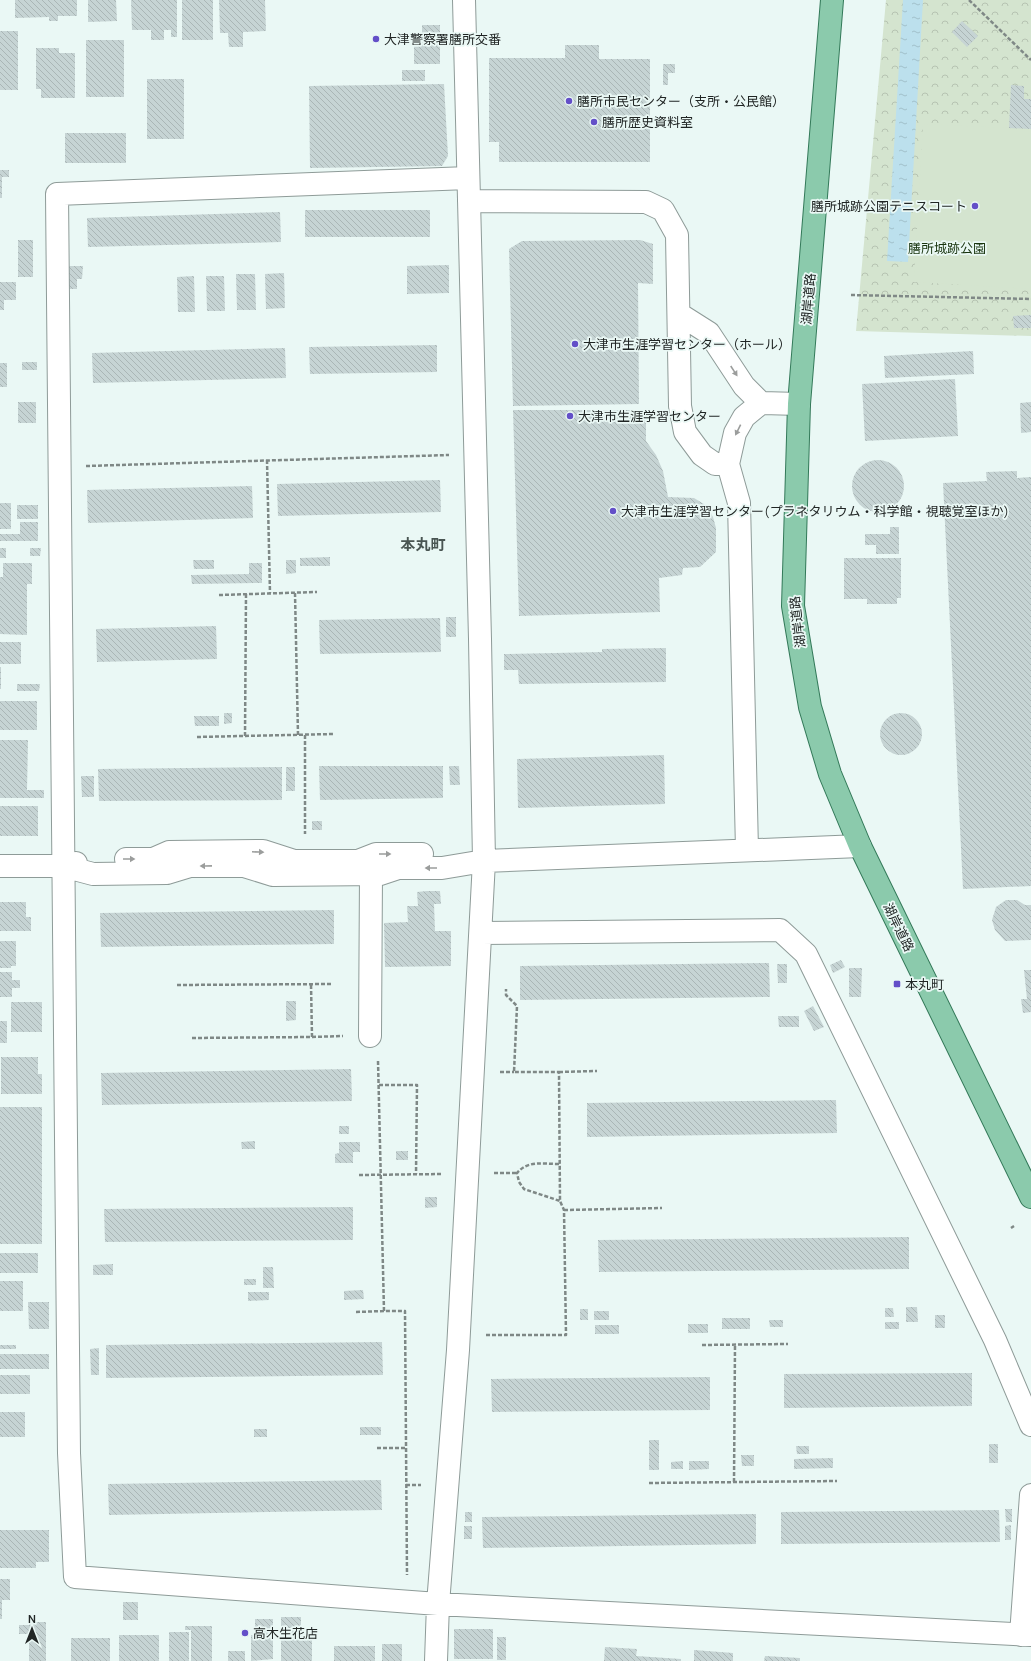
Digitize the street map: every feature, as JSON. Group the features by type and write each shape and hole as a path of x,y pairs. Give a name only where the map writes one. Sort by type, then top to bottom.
{"main road":[{"name":"湖岸道路","path":"832,0 799,404 793,606 810,707 830,774 860,846 1031,1197"}],"street":[{"path":"436,1661 438,1604 458,1350 484,861 482,700 464,0"},
{"path":"468,178 57,194 68,1453 75,1577 438,1604 1026,1635 1031,1495"},
{"path":"469,201 646,202 663,210 677,235 680,406 685,432 702,455 715,464 728,464"},
{"path":"678,314 709,333 744,386 761,402 799,404"},
{"path":"747,850 739,503 728,464 735,433 744,417 761,402"},
{"path":"63,866 93,874 167,873 190,866 244,866 273,875 380,874 398,868 442,868 484,861 860,846"},
{"path":"0,866 63,866 92,859 154,859 169,852 263,851 294,861 358,861 376,854 442,854 484,861"},
{"path":"370,1036 371,874"},
{"path":"481,933 780,930 806,954 996,1340 1031,1425"}],"path":[{"path":"969,0 1031,60"},
{"path":"851,295 1031,299"},
{"path":"60,467 453,454"},
{"path":"267,460 270,593"},
{"path":"219,595 317,592"},
{"path":"295,593 298,735"},
{"path":"245,736 246,594"},
{"path":"197,737 334,734"},
{"path":"305,735 305,838"},
{"path":"505,983 506,995 517,1006 514,1072 597,1071"},
{"path":"311,984 312,1037"},
{"path":"177,985 333,984"},
{"path":"192,1038 370,1036 378,1040 384,1311"},
{"path":"486,1335 566,1335 564,1210 560,1201 559,1164 559,1072"},
{"path":"379,1086 417,1086 416,1174"},
{"path":"517,1173 522,1167 531,1164 559,1164"},
{"path":"359,1175 446,1173"},
{"path":"488,1173 517,1173"},
{"path":"517,1173 519,1182 524,1189 560,1201"},
{"path":"564,1210 662,1208"},
{"path":"1010,1228 1014,1226"},
{"path":"356,1312 405,1311 407,1602"},
{"path":"702,1345 788,1344"},
{"path":"734,1482 735,1345"},
{"path":"377,1448 405,1448"},
{"path":"649,1482 837,1481"}],"green space":[{"name":"膳所城跡公園","path":"886,0 1031,0 1031,336 856,331"},
{"name":"膳所城跡公園テニスコート","path":"923,124 1031,129 1031,289 914,282"}],"water":[{"path":"903,0 923,0 908,262 887,261"}],"building":[{"path":"15,0 77,0 77,16 58,16 58,21 49,21 49,17 15,18"},
{"path":"88,0 116,0 117,21 88,22"},
{"path":"131,0 177,0 177,37 171,37 171,30 164,30 164,40 151,40 151,30 132,30"},
{"path":"182,0 213,0 213,40 182,40"},
{"path":"219,0 265,0 266,31 243,32 243,47 229,47 228,33 220,33"},
{"path":"962,21 978,36 967,47 952,32"},
{"path":"422,25 440,25 440,64 414,64 414,41 422,41"},
{"path":"0,31 18,31 18,90 0,90"},
{"path":"86,40 124,40 124,97 86,97"},
{"name":"膳所市民センター（支所・公民館）","path":"565,45 599,45 599,59 650,59 650,162 499,162 499,142 489,142 489,58 565,58"},
{"path":"36,48 59,48 59,53 75,53 75,98 41,98 41,89 36,89"},
{"path":"663,64 675,64 675,73 668,73 668,85 663,85"},
{"path":"402,70 425,70 425,81 402,81"},
{"path":"147,79 184,79 184,139 147,139"},
{"path":"444,84 448,156 442,166 310,168 309,86"},
{"path":"1011,85 1024,86 1024,99 1031,99 1031,129 1009,128"},
{"path":"65,133 126,133 126,163 65,163"},
{"path":"0,170 9,170 9,177 2,177 2,198 0,198"},
{"path":"305,210 430,210 430,237 305,237"},
{"path":"280,212 281,242 88,247 87,218"},
{"path":"18,240 33,240 33,277 18,277"},
{"name":"大津市生涯学習センター（ホール）","path":"640,240 653,244 653,284 638,283 639,404 513,406 509,249 522,241"},
{"path":"449,265 449,293 407,294 407,266"},
{"path":"69,266 83,266 82,279 77,279 77,289 69,289"},
{"path":"284,273 285,308 266,309 265,274"},
{"path":"236,274 255,274 256,310 237,310"},
{"path":"194,276 195,312 178,312 177,277"},
{"path":"206,276 224,276 225,311 207,311"},
{"path":"0,282 16,282 16,300 4,300 4,310 0,310"},
{"path":"1031,315 1031,328 1014,328 1013,316"},
{"path":"437,345 437,372 310,374 309,347"},
{"path":"285,348 286,378 93,383 92,353"},
{"path":"973,351 974,374 885,378 884,356"},
{"path":"22,362 37,362 37,370 22,370"},
{"path":"0,363 7,363 7,387 0,387"},
{"path":"955,379 958,436 865,441 862,384"},
{"path":"18,402 36,402 36,423 18,423"},
{"path":"1031,402 1031,432 1021,433 1020,403"},
{"name":"大津市生涯学習センター(プラネタリウム・科学館・視聴覚室ほか)","path":"513,410 646,410 646,441 656,455 663,471 668,497 694,498 707,506 713,517 716,528 716,552 700,567 683,568 682,575 659,578 660,612 519,616"},
{"path":"873,460 883,460 897,467 904,481 904,491 897,505 883,512 873,512 863,508 856,501 852,491 852,481 856,471 863,464"},
{"path":"1017,471 1017,478 1031,477 1031,886 963,889 943,483 987,481 986,472"},
{"path":"440,480 441,512 278,516 277,484"},
{"path":"252,486 253,518 88,523 87,490"},
{"path":"0,503 11,503 11,529 0,529"},
{"path":"17,505 38,505 38,519 17,519"},
{"path":"20,522 38,522 38,541 0,541 0,534 20,534"},
{"path":"890,527 899,527 899,554 876,554 876,545 865,545 865,534 890,534"},
{"path":"0,548 6,548 6,558 0,558"},
{"path":"30,548 41,548 40,556 30,556"},
{"path":"330,557 330,566 300,566 300,558"},
{"path":"844,558 901,558 901,598 897,598 897,604 867,604 867,599 844,599"},
{"path":"193,560 214,560 214,569 194,569"},
{"path":"286,560 296,560 296,573 286,574"},
{"path":"3,563 32,563 32,584 27,584 27,635 0,634 0,577 3,577"},
{"path":"249,563 262,563 262,583 192,584 191,575 249,574"},
{"path":"446,617 456,617 456,637 446,637"},
{"path":"440,618 441,652 320,654 319,620"},
{"path":"216,626 217,659 97,662 96,629"},
{"path":"0,642 21,642 21,664 0,664"},
{"path":"666,648 666,682 519,684 518,670 504,670 504,654 602,652 602,649"},
{"path":"1,667 1,689 0,689"},
{"path":"17,684 40,684 39,691 17,691"},
{"path":"0,701 37,701 37,730 0,730"},
{"path":"224,713 232,713 232,723 224,724"},
{"path":"897,713 905,713 913,716 919,722 922,734 919,746 913,752 905,755 897,755 889,752 883,746 880,738 880,730 883,722 889,716"},
{"path":"194,716 219,716 219,726 195,726"},
{"path":"0,740 28,740 27,790 44,790 44,798 0,798"},
{"path":"664,755 665,804 518,808 517,759"},
{"path":"319,766 443,766 443,798 320,800"},
{"path":"449,766 459,766 460,785 450,785"},
{"path":"282,767 282,800 99,801 98,769"},
{"path":"286,767 295,767 295,791 286,791"},
{"path":"81,776 94,776 94,797 82,797"},
{"path":"0,806 38,806 38,836 0,836"},
{"path":"312,821 322,821 322,830 312,830"},
{"path":"440,891 441,904 434,904 435,931 451,931 451,966 385,967 384,923 408,922 407,906 418,906 417,892"},
{"path":"1006,900 1017,900 1025,905 1031,905 1031,940 1005,941 995,930 992,920 996,907"},
{"path":"0,902 26,902 26,917 31,917 31,931 0,931"},
{"path":"334,910 334,944 101,947 100,913"},
{"path":"0,941 16,941 16,966 11,966 11,968 0,968"},
{"path":"841,960 845,967 833,973 830,965"},
{"path":"769,963 770,997 520,1000 520,966"},
{"path":"777,964 787,964 787,983 778,983"},
{"path":"849,968 862,968 861,997 849,997"},
{"path":"1024,970 1031,970 1031,1012 1023,1013 1021,999 1027,999"},
{"path":"0,972 12,972 12,980 20,980 20,988 12,988 12,997 0,997"},
{"path":"286,1001 296,1001 296,1020 286,1021"},
{"path":"11,1002 42,1002 42,1032 11,1032"},
{"path":"813,1006 824,1027 814,1031 804,1011"},
{"path":"778,1016 799,1016 799,1027 779,1027"},
{"path":"0,1021 7,1021 7,1043 0,1043"},
{"path":"1,1057 38,1057 38,1074 42,1074 42,1094 1,1094"},
{"path":"351,1069 352,1101 102,1105 101,1073"},
{"path":"836,1100 837,1133 587,1137 587,1103"},
{"path":"0,1107 42,1107 42,1244 0,1244"},
{"path":"339,1126 349,1126 349,1134 339,1134"},
{"path":"255,1141 255,1149 242,1149 241,1142"},
{"path":"339,1142 360,1142 360,1152 353,1152 353,1163 335,1163 335,1154 339,1153"},
{"path":"396,1151 408,1151 408,1160 396,1160"},
{"path":"425,1197 437,1197 437,1207 425,1208"},
{"path":"353,1207 353,1240 105,1242 104,1209"},
{"path":"909,1237 909,1269 599,1272 598,1240"},
{"path":"0,1253 38,1253 38,1273 0,1273"},
{"path":"113,1264 113,1275 93,1275 93,1265"},
{"path":"263,1267 273,1267 274,1288 263,1288"},
{"path":"244,1279 256,1279 256,1285 244,1285"},
{"path":"0,1281 23,1281 23,1311 0,1311"},
{"path":"363,1290 364,1299 344,1300 344,1291"},
{"path":"248,1292 269,1292 269,1300 248,1301"},
{"path":"28,1302 49,1302 49,1329 29,1329"},
{"path":"906,1307 917,1307 918,1322 906,1322"},
{"path":"885,1308 893,1308 894,1317 885,1317"},
{"path":"580,1309 588,1309 588,1320 580,1320"},
{"path":"594,1311 609,1311 609,1320 594,1320"},
{"path":"935,1315 945,1315 945,1328 935,1328"},
{"path":"722,1318 750,1318 750,1329 722,1329"},
{"path":"769,1320 783,1320 783,1327 770,1327"},
{"path":"885,1322 899,1322 899,1329 885,1329"},
{"path":"688,1324 708,1324 708,1333 688,1333"},
{"path":"595,1325 619,1325 619,1334 595,1334"},
{"path":"382,1342 383,1375 106,1378 106,1345"},
{"path":"0,1345 16,1345 16,1349 0,1349"},
{"path":"99,1348 99,1375 91,1375 90,1349"},
{"path":"0,1354 49,1354 49,1369 0,1369"},
{"path":"972,1373 972,1406 784,1408 784,1374"},
{"path":"0,1375 30,1375 30,1394 0,1394"},
{"path":"710,1377 710,1410 492,1412 491,1379"},
{"path":"0,1412 25,1412 25,1437 0,1437"},
{"path":"360,1427 381,1427 381,1435 360,1435"},
{"path":"254,1429 267,1429 267,1437 254,1437"},
{"path":"649,1440 659,1440 659,1470 649,1470"},
{"path":"989,1444 998,1444 998,1463 989,1463"},
{"path":"796,1446 809,1446 809,1454 797,1454"},
{"path":"741,1455 754,1455 754,1466 742,1466"},
{"path":"833,1458 833,1468 794,1469 794,1459"},
{"path":"683,1461 683,1469 671,1469 671,1462"},
{"path":"689,1461 709,1461 709,1469 689,1470"},
{"path":"381,1480 382,1510 109,1515 108,1484"},
{"path":"1005,1509 1012,1509 1012,1522 1006,1522"},
{"path":"999,1510 1000,1542 781,1544 781,1512"},
{"path":"465,1512 472,1512 472,1522 465,1522"},
{"path":"756,1514 756,1544 483,1548 482,1517"},
{"path":"1011,1525 1011,1540 1005,1540 1005,1526"},
{"path":"464,1526 472,1526 472,1539 464,1539"},
{"path":"0,1530 49,1530 49,1562 36,1562 36,1568 0,1568"},
{"path":"0,1579 10,1579 10,1600 2,1600 2,1619 0,1619"},
{"path":"123,1602 138,1602 138,1620 123,1620"},
{"path":"281,1617 301,1617 301,1633 312,1633 312,1661 281,1661"},
{"path":"255,1619 273,1619 273,1659 251,1661 251,1635 255,1635"},
{"path":"29,1622 46,1622 46,1661 29,1661 29,1634 19,1634 19,1625 29,1625"},
{"path":"185,1626 212,1626 212,1661 191,1661 191,1630 185,1630"},
{"path":"454,1629 493,1629 493,1659 454,1659"},
{"path":"169,1632 189,1632 189,1661 169,1661"},
{"path":"119,1635 159,1635 159,1661 119,1661"},
{"path":"497,1637 506,1637 506,1660 497,1660"},
{"path":"71,1638 110,1638 110,1661 71,1661"},
{"path":"382,1644 402,1644 402,1661 382,1661"},
{"path":"334,1646 375,1646 375,1661 334,1661"},
{"path":"605,1647 637,1649 636,1656 681,1659 681,1661 604,1661"},
{"path":"694,1650 733,1653 733,1661 694,1661"},
{"path":"228,1651 245,1651 245,1661 228,1661"},
{"path":"765,1656 800,1658 800,1661 764,1661"}],"place":[{"name":"大津警察署膳所交番","path":"376,39"},
{"name":"膳所市民センター（支所・公民館）","path":"569,101"},
{"name":"膳所歴史資料室","path":"594,122"},
{"name":"膳所城跡公園テニスコート","path":"975,206"},
{"name":"大津市生涯学習センター（ホール）","path":"575,344"},
{"name":"大津市生涯学習センター","path":"570,416"},
{"name":"大津市生涯学習センター(プラネタリウム・科学館・視聴覚室ほか)","path":"613,511"},
{"name":"本丸町","path":"897,984"},
{"name":"高木生花店","path":"245,1633"}],"district":[{"name":"本丸町","path":"423,544"}]}
